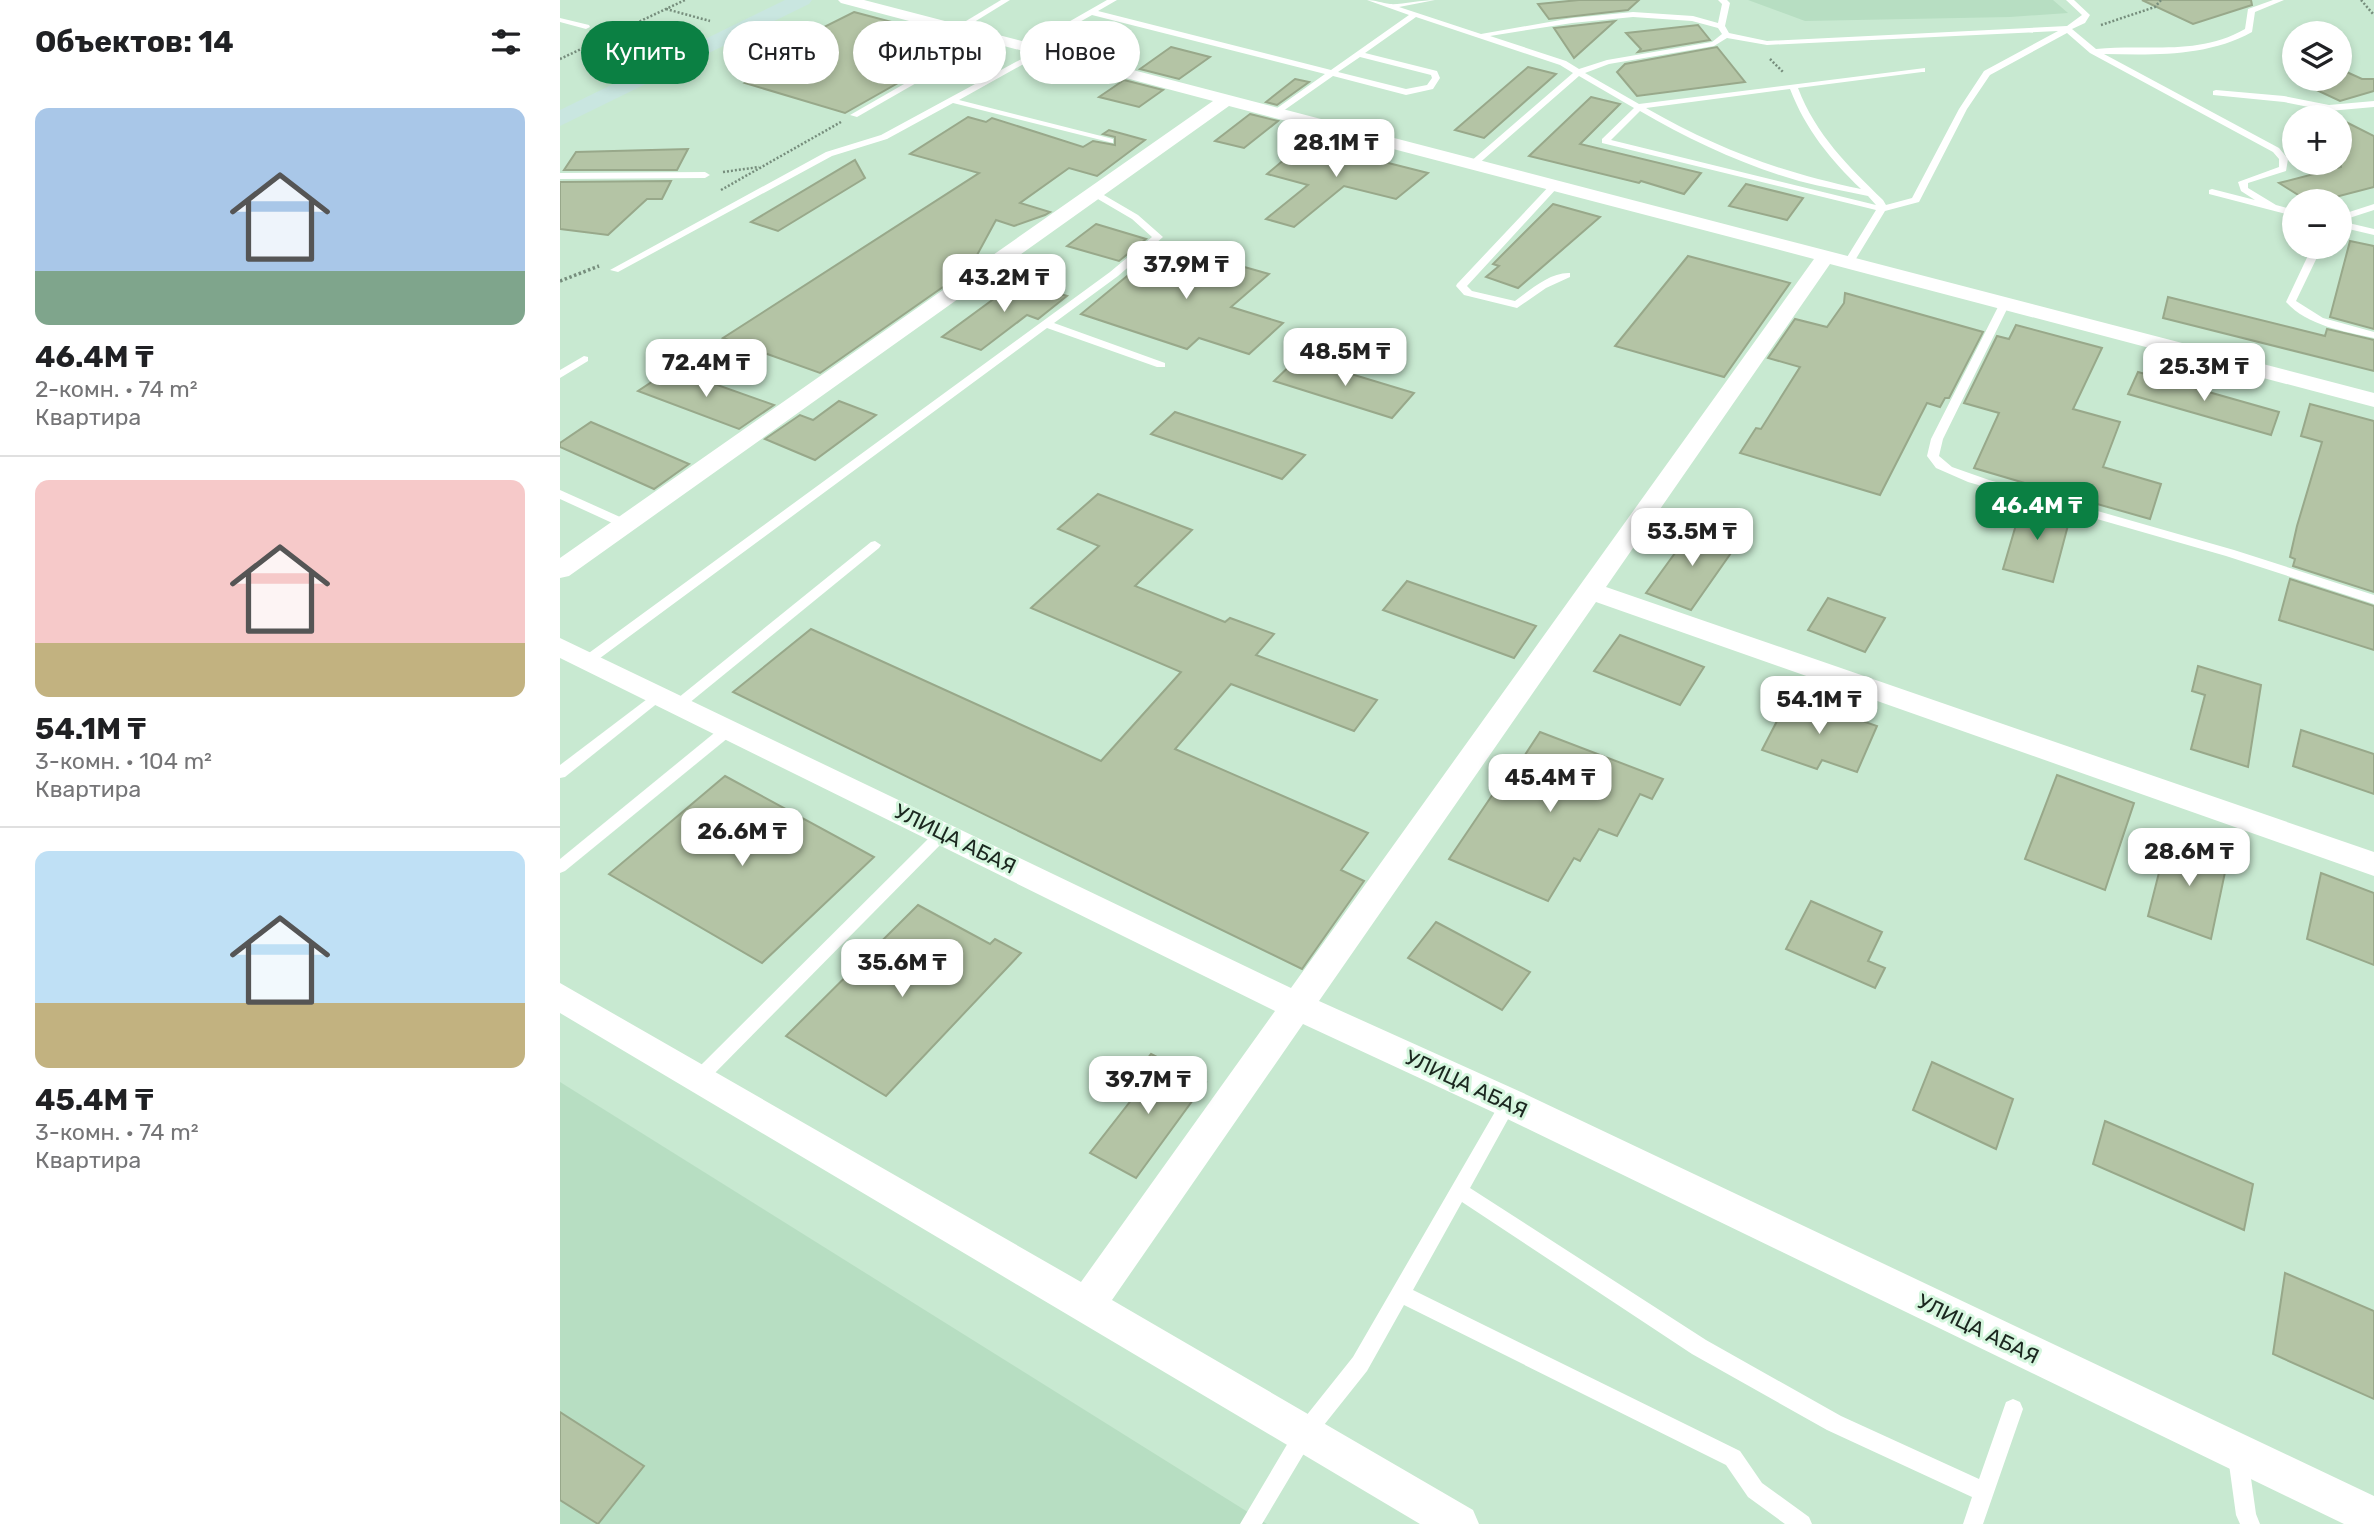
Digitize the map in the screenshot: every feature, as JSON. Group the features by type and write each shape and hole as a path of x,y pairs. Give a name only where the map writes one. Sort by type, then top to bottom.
{"street":[{"path":"560,119 802,0"},
{"path":"846,0 922,21"},
{"path":"1140,78 2374,400"},
{"path":"560,570 1226,100"},
{"path":"1086,1306 1590,591 1838,259"},
{"path":"1590,591 2374,864"},
{"name":"УЛИЦА АБАЯ","path":"574,654 1299,1006 1509,1103 2374,1517"},
{"path":"560,997 701,1077 1459,1524"}],"lane":[{"path":"970,21 1006,0"},
{"path":"1078,21 1113,0"},
{"path":"1371,0 1484,35 1579,72 1682,132 1727,153 1802,178 1872,194"},
{"path":"1390,6 1431,0"},
{"path":"1721,0 1726,3 1721,26 1726,35"},
{"path":"1922,70 1640,106 1605,141 1882,209 1916,200 1963,109 1987,74 2069,32 2086,15 2070,0"},
{"path":"2093,51 2173,51 2239,37 2249,30 2251,10 2280,0"},
{"path":"1484,35 1646,10 1700,19 1721,26"},
{"path":"1091,12 1406,92 1430,87 1436,78 1434,72 1358,54"},
{"path":"1276,113 1415,14"},
{"path":"560,20 581,26"},
{"path":"1473,164 1579,72 1607,62 1714,44 1726,35 1767,43 2069,32 2093,51 2277,150 2284,159 2283,169 2243,182 2244,189 2272,207"},
{"path":"615,270 829,154 884,137 1020,58"},
{"path":"853,116 910,84"},
{"path":"1794,88 1818,141 1872,194 1882,209"},
{"path":"2216,93 2284,99 2329,108 2374,104"},
{"path":"951,100 1110,141"},
{"path":"560,176 705,175"},
{"path":"1555,185 1461,286 1468,293 1517,305 1542,286 1566,275"},
{"path":"2212,192 2282,210"},
{"path":"574,654 1046,324 1158,237 1135,217 1094,193"},
{"path":"2352,214 2374,207"},
{"path":"1838,259 1882,209"},
{"path":"2352,227 2374,232"},
{"path":"2311,259 2291,302 2304,315 2314,319 2374,335"},
{"path":"2005,303 1937,439 1933,455 1936,462 1950,471 1985,484 2230,553 2374,600"},
{"path":"1046,324 1161,365"},
{"path":"560,375 584,359"},
{"path":"560,494 625,524"},
{"path":"560,773 669,700 875,545"},
{"path":"560,867 729,729"},
{"path":"701,1077 943,833"},
{"path":"1250,1524 1305,1433 1360,1364 1509,1103"},
{"path":"1460,1191 1699,1347 1834,1423 1982,1490"},
{"path":"1400,1293 1733,1458 1755,1490 1802,1524"},
{"path":"1973,1524 1982,1490 2013,1409"},
{"path":"2237,1452 2245,1515 2250,1524"}],"path":[{"path":"560,59 685,0"},
{"path":"2069,32 2155,7 2161,0"},
{"path":"2361,0 2374,15"},
{"path":"666,9 718,23"},
{"path":"705,175 763,166"}],"shaded area":[{"path":"1748,0 2053,0 2068,13 2010,17 1805,21"},
{"path":"560,1082 1267,1524 560,1524"}],"building":[{"path":"1579,0 1639,0 1628,10 1549,19 1538,4"},
{"path":"2142,0 2251,0 2252,5 2193,24"},
{"path":"854,12 888,21 853,21 853,84 896,84 845,113 748,84 839,84 839,21 836,21"},
{"path":"1615,21 1574,58 1554,28 1572,26"},
{"path":"1698,25 1710,40 1638,52 1641,49 1626,33"},
{"path":"1171,47 1210,57 1179,79 1140,69"},
{"path":"1717,47 1745,82 1637,96 1617,72 1625,64"},
{"path":"1528,67 1556,74 1484,138 1455,130"},
{"path":"2352,74 2362,79 2374,79 2374,91 2340,101 2319,91 2352,91"},
{"path":"1295,79 1309,82 1277,105 1266,102"},
{"path":"1118,84 1140,84 1163,90 1139,107 1099,97"},
{"path":"1591,97 1620,104 1580,144 1701,173 1684,194 1641,181 1639,183 1529,156"},
{"path":"1250,114 1278,121 1244,148 1215,141"},
{"path":"968,117 986,122 992,118 1083,147 1093,141 1115,145 1115,137 1103,134 1109,130 1145,140 1097,176 1069,168 1020,203 1050,212 1045,215 1014,226 996,220 970,268 820,373 723,338 979,173 910,154"},
{"path":"2352,125 2374,136 2374,187 2352,193 2352,189 2289,189 2279,183 2310,175 2352,175"},
{"path":"1305,142 1428,173 1396,199 1344,186 1294,227 1266,219 1308,185 1267,174"},
{"path":"688,149 677,170 564,170 576,152"},
{"path":"855,160 865,178 778,231 751,222"},
{"path":"671,181 662,199 647,199 608,235 560,229 560,182"},
{"path":"1746,184 1803,198 1787,220 1729,206"},
{"path":"1553,204 1600,217 1518,288 1486,277 1499,266 1493,264"},
{"path":"1096,224 1146,239 1119,261 1067,246"},
{"path":"2352,241 2374,246 2374,329 2330,317 2345,259 2352,259"},
{"path":"1160,243 1269,274 1231,307 1283,323 1249,354 1199,338 1187,349 1081,314 1138,267 1134,266"},
{"path":"1688,256 1790,283 1724,377 1615,346"},
{"path":"1018,281 1067,296 1038,319 1027,315 981,350 942,337"},
{"path":"1845,293 1983,332 1949,398 1945,398 1940,407 1927,403 1880,495 1740,453 1756,428 1761,429 1800,367 1768,358 1795,319 1827,327 1844,303"},
{"path":"2168,297 2325,336 2327,329 2374,340 2374,371 2163,318"},
{"path":"2016,325 2102,348 2073,409 2120,422 2103,467 2161,484 2150,519 2076,498 2075,502 1974,468 1999,413 1964,403 1997,336 2009,339"},
{"path":"1298,358 1414,393 1392,418 1274,381"},
{"path":"673,368 774,405 739,429 638,391"},
{"path":"2138,372 2279,412 2271,435 2128,394"},
{"path":"839,401 876,415 815,460 765,439 800,415 813,420"},
{"path":"2310,404 2374,421 2374,592 2293,566 2295,559 2290,557 2297,526 2322,442 2301,436"},
{"path":"1175,412 1305,455 1282,479 1151,434"},
{"path":"591,422 689,464 654,489 560,447 560,443"},
{"path":"1098,494 1192,530 1135,586 1225,622 1230,618 1274,634 1256,655 1377,700 1354,731 1231,684 1175,749 1368,833 1341,870 1364,881 1302,969 733,692 811,629 1101,761 1181,672 1031,608 1099,546 1058,529"},
{"path":"2023,501 2071,514 2053,582 2003,569"},
{"path":"1694,527 1738,543 1691,610 1646,593"},
{"path":"2290,579 2374,606 2374,650 2279,620"},
{"path":"1407,581 1536,626 1514,658 1383,610"},
{"path":"1828,598 1885,618 1865,652 1808,630"},
{"path":"1620,635 1704,667 1680,705 1594,671"},
{"path":"2198,666 2261,685 2248,767 2191,749 2205,695 2192,691"},
{"path":"1790,696 1877,726 1857,772 1822,760 1817,769 1762,750"},
{"path":"2301,730 2374,754 2374,794 2293,766"},
{"path":"1540,732 1663,779 1652,799 1640,794 1617,836 1599,829 1580,861 1574,858 1548,901 1449,859 1516,760 1521,761"},
{"path":"2057,775 2134,803 2105,890 2025,859"},
{"path":"725,776 874,857 762,963 609,874"},
{"path":"2168,837 2228,858 2211,939 2148,916"},
{"path":"2321,873 2374,893 2374,965 2307,939"},
{"path":"1811,901 1882,932 1868,961 1885,968 1875,988 1786,949"},
{"path":"918,905 990,944 995,939 1021,953 886,1096 786,1036"},
{"path":"1436,922 1530,972 1502,1010 1408,958"},
{"path":"1151,1054 1206,1082 1136,1178 1090,1153 1143,1085 1132,1078"},
{"path":"1932,1062 2013,1099 1996,1149 1913,1110"},
{"path":"2105,1121 2253,1184 2244,1230 2093,1164"},
{"path":"2285,1273 2374,1311 2374,1399 2273,1354"},
{"path":"560,1412 644,1466 598,1524 560,1500"}]}
